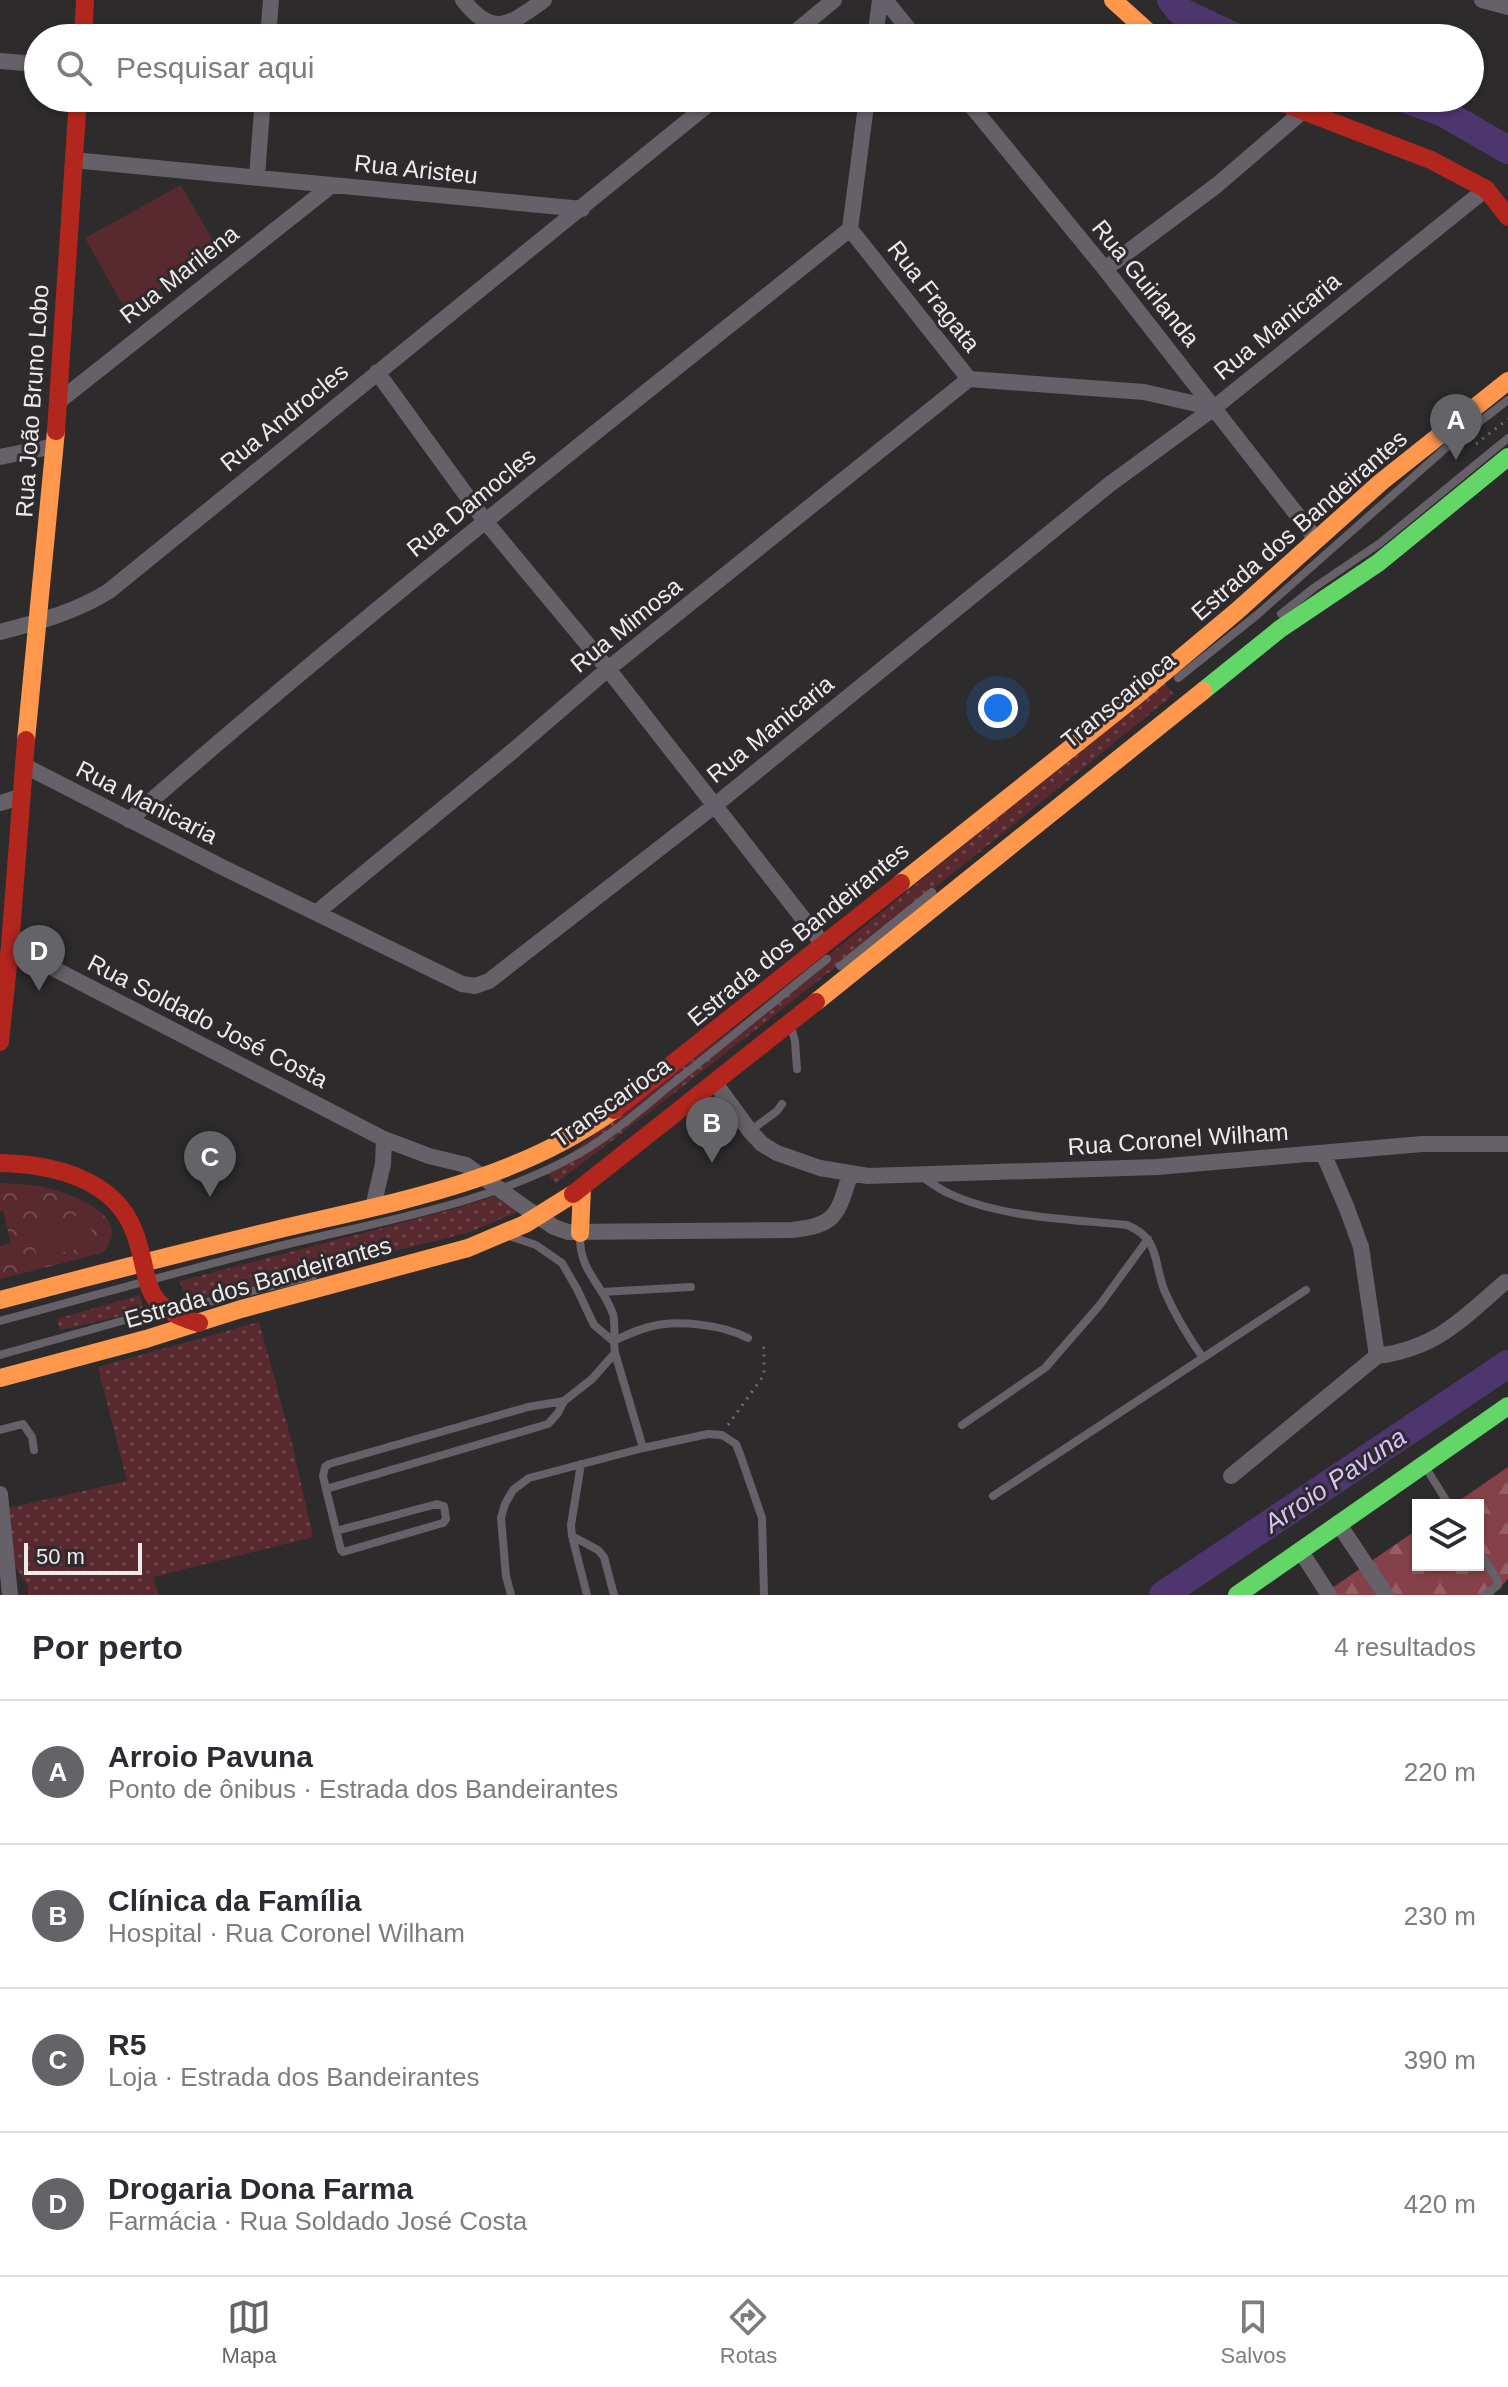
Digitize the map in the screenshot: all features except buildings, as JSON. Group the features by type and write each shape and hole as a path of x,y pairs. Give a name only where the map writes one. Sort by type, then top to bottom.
{"main road":[{"path":"84,24 85,0"},
{"path":"1113,0 1140,24"},
{"name":"Rua João Bruno Lobo","path":"0,1042 20,797 55,446 77,112"},
{"path":"1302,112 1431,160 1486,189 1508,217"},
{"name":"Estrada dos Bandeirantes","path":"0,1300 483,1177 543,1154 600,1122 827,949 1237,611 1381,482 1508,381"},
{"name":"Estrada dos Bandeirantes","path":"0,1378 468,1248 503,1235 527,1213 582,1188 1280,629 1378,563 1508,457"},
{"path":"3,1159 42,1166 85,1180 118,1200 134,1230 147,1281 158,1303 166,1311 199,1323"},
{"path":"580,1233 582,1188"},
{"path":"1237,1595 1508,1406"}],"street":[{"path":"269,24 271,0"},
{"path":"463,0 484,22 501,24 514,21 544,0"},
{"path":"805,24 834,0"},
{"path":"878,24 882,0"},
{"path":"882,0 903,24"},
{"path":"1482,0 1508,7"},
{"path":"0,61 24,63"},
{"path":"257,176 262,112"},
{"path":"582,209 699,112"},
{"path":"850,229 865,112"},
{"name":"Rua Guirlanda","path":"976,112 1105,269 1316,539"},
{"path":"1105,269 1217,185 1302,112"},
{"name":"Rua Aristeu","path":"73,160 582,209"},
{"name":"Rua Marilena","path":"58,402 332,185"},
{"name":"Rua Manicaria","path":"23,765 462,984 475,986 489,981 714,806 1110,484 1214,408 1486,189"},
{"name":"Rua Androcles","path":"0,632 90,603 109,591 582,209"},
{"name":"Rua Fragata","path":"850,229 969,379 1144,392 1214,408"},
{"name":"Rua Damocles","path":"129,820 485,521 850,229"},
{"path":"377,372 485,521 608,669 827,949"},
{"name":"Rua Mimosa","path":"316,913 608,669 969,379"},
{"path":"0,457 55,446"},
{"path":"0,803 20,797"},
{"name":"Rua Soldado José Costa","path":"10,946 384,1139 429,1156 466,1165 483,1177"},
{"name":"Rua Coronel Wilham","path":"715,1083 762,1144 777,1153 850,1175 921,1176 1157,1167 1422,1144 1508,1144"},
{"path":"373,1207 383,1164 384,1139"},
{"path":"1323,1153 1361,1247 1377,1356"},
{"path":"483,1177 527,1213 561,1230 580,1233 792,1230 814,1227 826,1223 833,1216 850,1175"},
{"path":"1231,1476 1377,1356 1431,1342 1505,1282"},
{"path":"0,1494 10,1595"},
{"path":"1338,1523 1386,1595"},
{"path":"1300,1550 1329,1595"}],"lane":[{"name":"Transcarioca","path":"1171,683 1257,615 1447,447 1508,400"},
{"path":"1271,621 1380,543 1508,438"},
{"path":"832,973 935,890"},
{"name":"Transcarioca","path":"0,1321 442,1206 535,1176 602,1139 719,1047 827,949"},
{"path":"790,1023 797,1069"},
{"path":"750,1131 782,1104"},
{"name":"Transcarioca","path":"590,1168 634,1133"},
{"path":"921,1176 946,1192 973,1203 1030,1215 1127,1225 1140,1230 1154,1249 1164,1290 1203,1358"},
{"path":"527,1213 558,1191"},
{"path":"580,1233 582,1262 614,1317 615,1353 643,1448"},
{"path":"503,1235 536,1245 562,1263 594,1325 613,1341"},
{"path":"962,1425 1045,1368 1099,1306 1148,1239"},
{"path":"0,1355 129,1319 317,1275"},
{"path":"602,1292 691,1287"},
{"path":"993,1496 1306,1290"},
{"path":"613,1341 653,1325 670,1324 719,1327 748,1338"},
{"path":"326,1489 548,1424 564,1401 592,1379 615,1353"},
{"path":"336,1531 437,1504 444,1506 446,1513 443,1523 343,1552 336,1531 323,1476 329,1464 528,1407 564,1401"},
{"path":"0,1430 23,1424 32,1437 34,1450"},
{"path":"511,1595 506,1576 501,1518 513,1490 529,1478 708,1434 722,1435 736,1444 762,1518 764,1595"},
{"path":"581,1464 571,1525 587,1595"},
{"path":"1424,1464 1445,1499"},
{"path":"572,1536 598,1550 604,1557 614,1595"},
{"path":"1484,1559 1498,1581 1498,1585 1485,1595"}],"path":[{"path":"1476,444 1508,419"},
{"path":"722,1435 765,1371 764,1348 754,1346 748,1338"}],"green space":[{"path":"181,185 221,255 125,309 85,238"},
{"path":"1164,683 1174,694 868,942 556,1183 546,1172 829,955"},
{"path":"0,1183 39,1186 81,1200 105,1217 111,1227 111,1239 102,1253 0,1279 0,1246 11,1243 3,1211 0,1211"},
{"path":"503,1194 523,1210 467,1233 187,1302 180,1281 454,1209"},
{"path":"87,1213 95,1245 37,1258 30,1226"},
{"path":"140,1295 144,1311 60,1330 57,1319"},
{"path":"259,1322 291,1439 313,1537 153,1577 159,1595 28,1595 28,1586 0,1543 0,1510 127,1481 98,1367"},
{"path":"1508,1467 1508,1579 1493,1595 1322,1595 1412,1533 1412,1571 1484,1571 1484,1499 1462,1499"}],"waterway":[{"name":"Arroio Pavuna","path":"1171,0 1180,11 1207,24"},
{"name":"Arroio Pavuna","path":"1442,112 1508,150"},
{"name":"Arroio Pavuna","path":"1163,1595 1508,1364"}],"traffic: fast":[{"path":"1203,691 1280,629 1378,563 1508,457"},
{"path":"1237,1595 1508,1406"}],"traffic: slow":[{"path":"1113,0 1140,24"},
{"path":"901,883 1131,700 1237,611 1381,482 1508,381"},
{"path":"26,740 56,431"},
{"path":"816,1002 1203,691"},
{"path":"0,1300 455,1186 537,1155 614,1110"},
{"path":"580,1233 582,1188"},
{"path":"0,1378 468,1248 525,1224 573,1194"}],"traffic: jam":[{"path":"84,24 85,0"},
{"path":"56,431 77,112"},
{"path":"1306,112 1431,160 1486,189 1508,217"},
{"path":"0,1042 26,740"},
{"path":"614,1110 901,883"},
{"path":"573,1194 816,1002"},
{"path":"0,1163 60,1171 96,1186 112,1198 125,1213 134,1231 146,1277 156,1299 179,1316 199,1323"}],"place":[{"name":"Arroio Pavuna","path":"1456,460"},
{"name":"Drogaria Dona Farma","path":"39,991"},
{"name":"Clínica da Família","path":"712,1163"},
{"name":"R5","path":"210,1197"}]}
